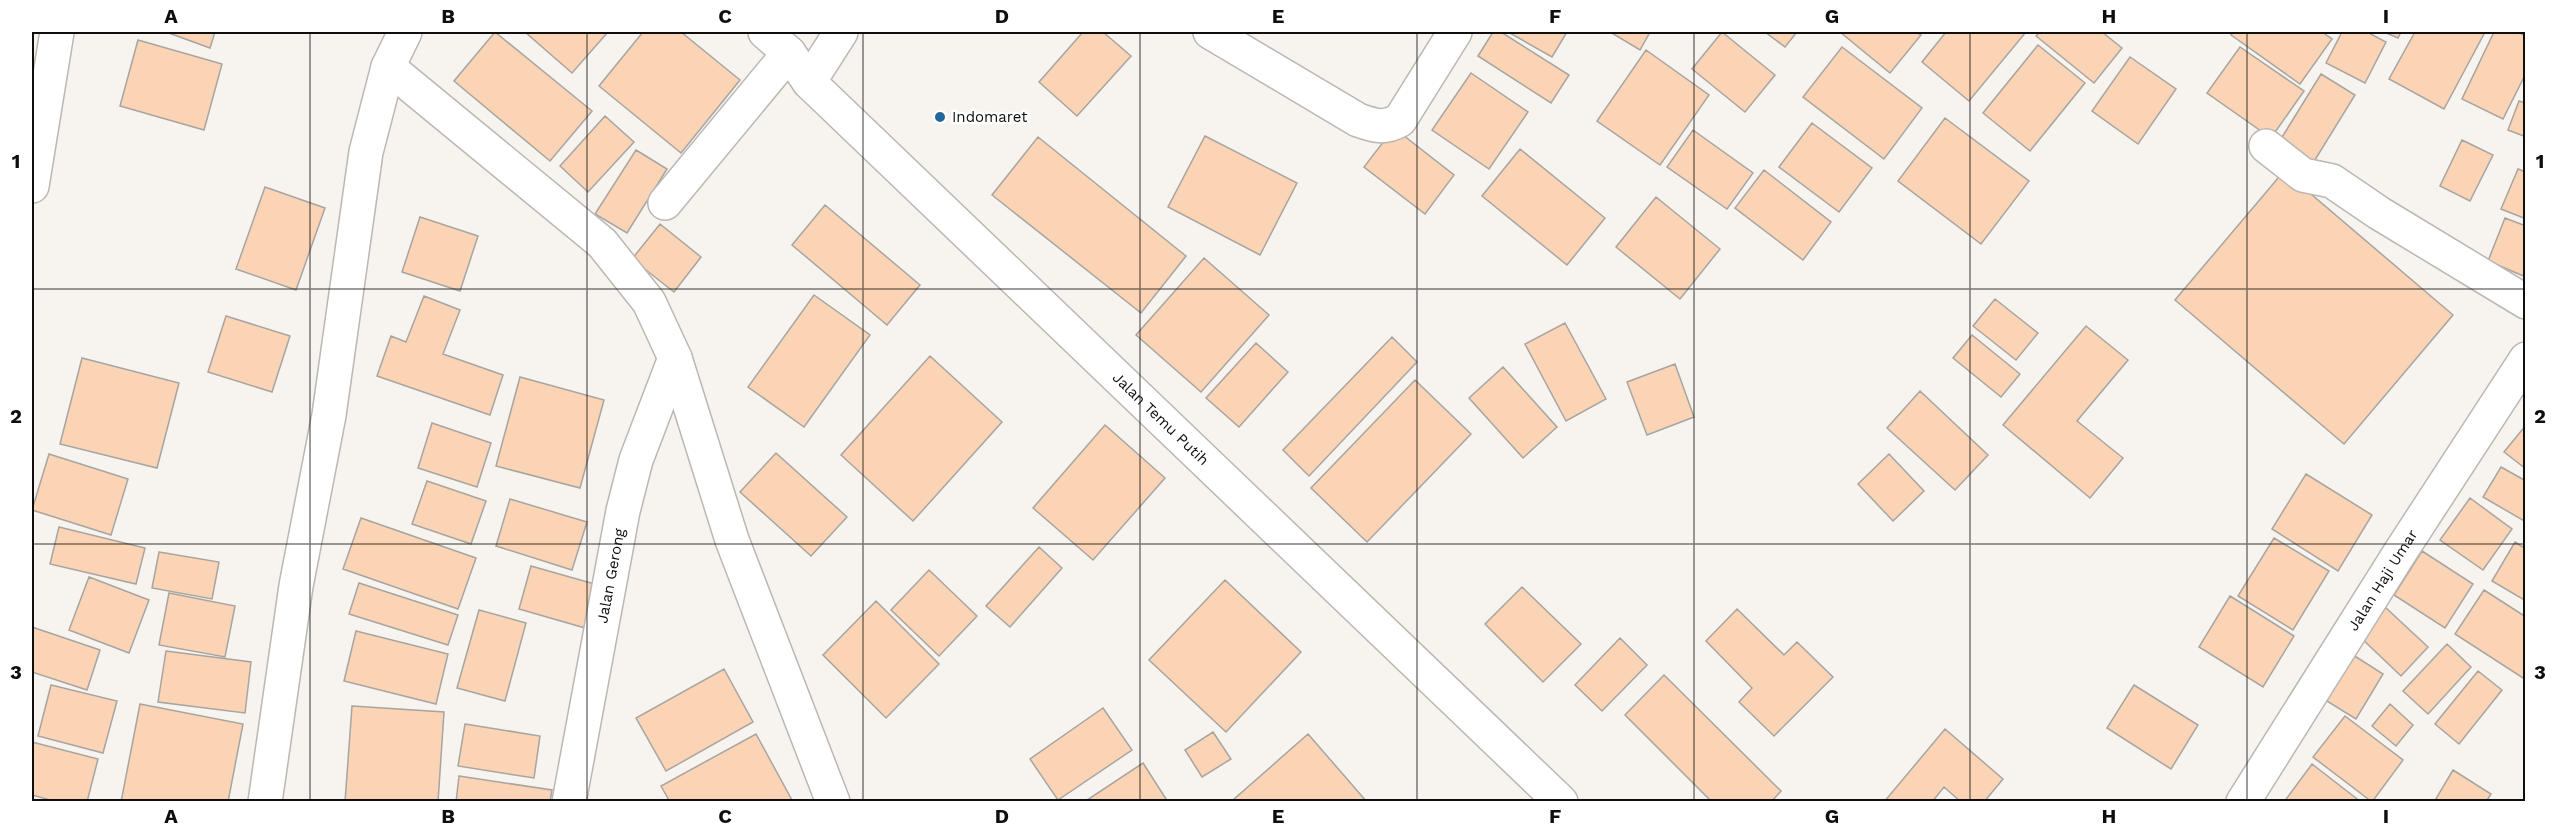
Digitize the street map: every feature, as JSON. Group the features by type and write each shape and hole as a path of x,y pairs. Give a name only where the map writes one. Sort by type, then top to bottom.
{"street":[{"path":"32,186 57,32"},
{"path":"265,801 296,586 329,414 366,152 388,67 405,32"},
{"name":"Jalan Temu Putih","path":"765,32 789,53 809,82 1561,801"},
{"path":"809,82 841,32"},
{"path":"1210,32 1358,120 1376,127 1388,127 1400,120 1455,32"},
{"path":"665,203 789,53"},
{"path":"388,67 602,243 649,302 675,358 732,540 833,801"},
{"path":"2265,146 2304,175 2332,181 2379,213 2526,302"},
{"name":"Jalan Gerong","path":"569,801 623,511 636,460 675,358"},
{"name":"Jalan Haji Umar","path":"2243,801 2392,564 2526,360"}],"building":[{"path":"166,32 215,32 210,48"},
{"path":"495,32 592,111 550,161 454,81"},
{"path":"525,32 608,32 572,73"},
{"path":"643,32 681,32 740,80 681,153 599,86"},
{"path":"1083,32 1103,32 1131,56 1077,116 1039,82"},
{"path":"1493,32 1501,32 1569,75 1551,103 1478,56"},
{"path":"1508,32 1567,32 1552,57"},
{"path":"1610,32 1650,32 1640,50"},
{"path":"1722,32 1775,75 1745,112 1692,69"},
{"path":"1765,32 1797,32 1785,47"},
{"path":"1840,32 1916,32 1921,35 1890,73"},
{"path":"1946,32 2026,32 1969,101 1922,62"},
{"path":"2040,32 2102,32 2122,48 2094,83 2036,36"},
{"path":"2234,32 2322,32 2332,39 2300,84 2231,35"},
{"path":"2342,32 2367,32 2386,42 2365,83 2326,63"},
{"path":"2384,32 2401,32 2398,38"},
{"path":"2415,32 2485,32 2444,109 2389,79"},
{"path":"2494,32 2517,32 2526,36 2526,73 2503,119 2462,99"},
{"path":"138,40 222,64 204,130 120,106"},
{"path":"2038,45 2085,83 2030,151 1983,113"},
{"path":"1842,47 1922,108 1884,159 1803,97"},
{"path":"2240,47 2304,91 2271,138 2207,93"},
{"path":"1646,50 1709,95 1660,165 1597,121"},
{"path":"2130,57 2176,89 2138,144 2092,111"},
{"path":"1471,73 1528,112 1489,169 1432,130"},
{"path":"2321,74 2355,95 2310,168 2276,147"},
{"path":"2519,101 2526,103 2526,137 2508,130"},
{"path":"605,116 634,142 588,192 560,166"},
{"path":"1945,118 2029,181 1981,244 1898,181"},
{"path":"1812,123 1872,168 1839,212 1779,167"},
{"path":"1394,128 1454,175 1425,214 1364,167"},
{"path":"1693,130 1753,173 1727,209 1667,167"},
{"path":"1205,136 1297,183 1260,255 1168,207"},
{"path":"1038,137 1186,256 1141,313 992,195"},
{"path":"2462,140 2493,155 2470,201 2440,186"},
{"path":"1520,149 1605,218 1567,265 1482,196"},
{"path":"636,150 667,169 627,233 595,214"},
{"path":"2518,169 2526,172 2526,219 2501,209"},
{"path":"1764,170 1831,222 1803,260 1735,208"},
{"path":"2284,171 2453,315 2344,444 2175,300"},
{"path":"265,187 325,208 296,290 236,269"},
{"path":"1656,197 1720,249 1680,299 1616,247"},
{"path":"825,205 920,285 887,325 792,245"},
{"path":"420,217 478,236 460,291 402,272"},
{"path":"2505,218 2526,226 2526,277 2488,261"},
{"path":"660,224 701,257 674,292 632,259"},
{"path":"1204,258 1269,315 1201,392 1136,335"},
{"path":"814,295 870,335 804,427 748,387"},
{"path":"424,296 460,310 443,354 503,375 490,415 377,376 391,336 406,342"},
{"path":"1995,299 2038,333 2016,360 1973,326"},
{"path":"226,316 290,336 272,392 208,372"},
{"path":"1565,323 1606,399 1566,421 1525,344"},
{"path":"2086,326 2128,360 2077,421 2123,458 2090,498 2003,425"},
{"path":"1972,335 2020,374 2001,397 1953,358"},
{"path":"1392,337 1417,362 1309,476 1283,450"},
{"path":"1256,343 1288,372 1239,427 1206,398"},
{"path":"930,356 1002,422 913,521 841,455"},
{"path":"82,358 179,383 157,468 60,444"},
{"path":"1675,364 1694,417 1647,435 1627,382"},
{"path":"1503,367 1557,427 1523,458 1469,398"},
{"path":"520,377 604,400 580,488 496,466"},
{"path":"1415,380 1471,434 1367,542 1311,488"},
{"path":"1920,391 1988,455 1955,490 1887,428"},
{"path":"432,423 491,443 477,487 418,468"},
{"path":"1105,425 1165,478 1093,560 1033,508"},
{"path":"2526,425 2526,469 2504,452"},
{"path":"776,453 847,517 811,556 740,492"},
{"path":"49,454 128,479 111,535 32,510"},
{"path":"1889,454 1924,491 1893,521 1858,484"},
{"path":"2501,467 2526,481 2526,522 2483,497"},
{"path":"2306,474 2372,515 2338,571 2272,529"},
{"path":"427,481 486,501 471,544 412,524"},
{"path":"2470,498 2512,529 2483,570 2440,540"},
{"path":"510,499 587,522 572,570 496,546"},
{"path":"361,518 476,558 458,609 343,569"},
{"path":"59,527 145,548 136,584 50,564"},
{"path":"2274,538 2329,571 2293,630 2238,596"},
{"path":"2515,542 2526,549 2526,601 2492,581"},
{"path":"1039,547 1062,568 1010,627 986,606"},
{"path":"2422,551 2473,584 2445,628 2394,595"},
{"path":"159,552 219,562 212,599 152,588"},
{"path":"531,566 598,585 585,628 519,609"},
{"path":"929,570 977,616 939,656 891,610"},
{"path":"89,577 149,600 129,653 69,630"},
{"path":"1225,580 1301,652 1226,732 1149,660"},
{"path":"359,583 458,615 448,645 349,614"},
{"path":"1522,587 1581,644 1543,682 1485,624"},
{"path":"2484,590 2526,617 2526,674 2523,678 2455,634"},
{"path":"169,593 235,606 225,657 159,645"},
{"path":"2230,596 2294,636 2263,687 2199,647"},
{"path":"876,601 939,664 886,718 823,655"},
{"path":"2385,607 2428,647 2401,676 2358,635"},
{"path":"1737,609 1784,655 1797,642 1833,677 1774,736 1739,702 1752,688 1706,641"},
{"path":"479,610 526,623 505,701 457,688"},
{"path":"32,627 100,650 87,690 32,672"},
{"path":"356,631 448,654 436,704 344,681"},
{"path":"1620,638 1647,665 1602,711 1575,685"},
{"path":"2447,644 2471,667 2428,714 2403,691"},
{"path":"166,651 251,662 245,713 158,702"},
{"path":"2350,653 2383,674 2356,719 2322,698"},
{"path":"724,669 753,722 666,771 636,718"},
{"path":"2478,671 2502,690 2459,744 2435,724"},
{"path":"1664,675 1781,791 1771,802 1712,802 1625,715"},
{"path":"51,685 117,701 103,753 38,736"},
{"path":"2134,685 2198,725 2171,769 2107,728"},
{"path":"140,704 243,724 228,802 121,802"},
{"path":"2390,704 2413,725 2396,746 2372,726"},
{"path":"352,706 444,712 438,802 345,802"},
{"path":"1103,708 1132,750 1058,800 1030,759"},
{"path":"2345,716 2403,760 2372,802 2313,757"},
{"path":"465,724 540,736 534,778 458,766"},
{"path":"1945,729 2003,779 1984,802 1961,802 1944,787 1932,802 1884,802"},
{"path":"1213,732 1231,759 1202,777 1185,750"},
{"path":"756,734 793,802 670,802 661,786"},
{"path":"1308,734 1367,802 1234,802 1233,800"},
{"path":"32,742 98,759 87,802 57,802 32,795"},
{"path":"1143,763 1168,802 1084,802"},
{"path":"2312,764 2361,802 2284,802"},
{"path":"2453,770 2491,794 2486,802 2434,802"},
{"path":"459,776 552,790 550,802 456,802"}],"place":[{"name":"Indomaret","path":"940,117"}]}
